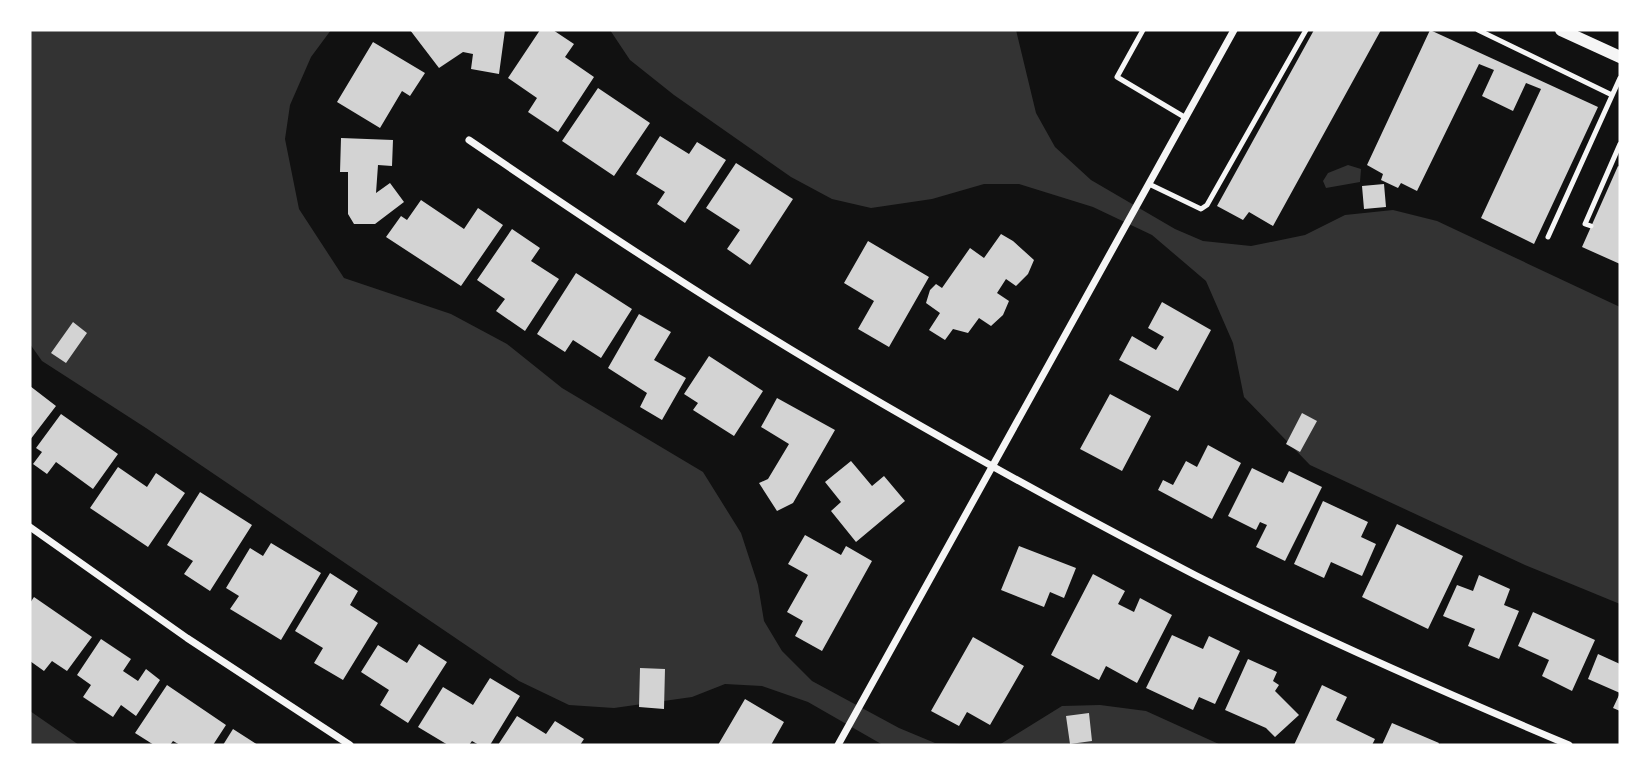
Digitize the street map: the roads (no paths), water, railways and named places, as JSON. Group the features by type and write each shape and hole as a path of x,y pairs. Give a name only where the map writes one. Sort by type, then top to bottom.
{"street":[{"path":"839,744 1234,30"},
{"path":"1561,30 1620,57"},
{"path":"469,140 664,271 866,394 992,466 1197,575 1407,677 1569,745"},
{"path":"30,527 187,638 350,745"}],"lane":[{"path":"1143,30 1117,77 1186,118"},
{"path":"1149,184 1200,209 1208,205 1306,30"},
{"path":"1478,30 1612,95"},
{"path":"1548,237 1620,78"},
{"path":"1591,226 1585,224 1620,144"}]}
